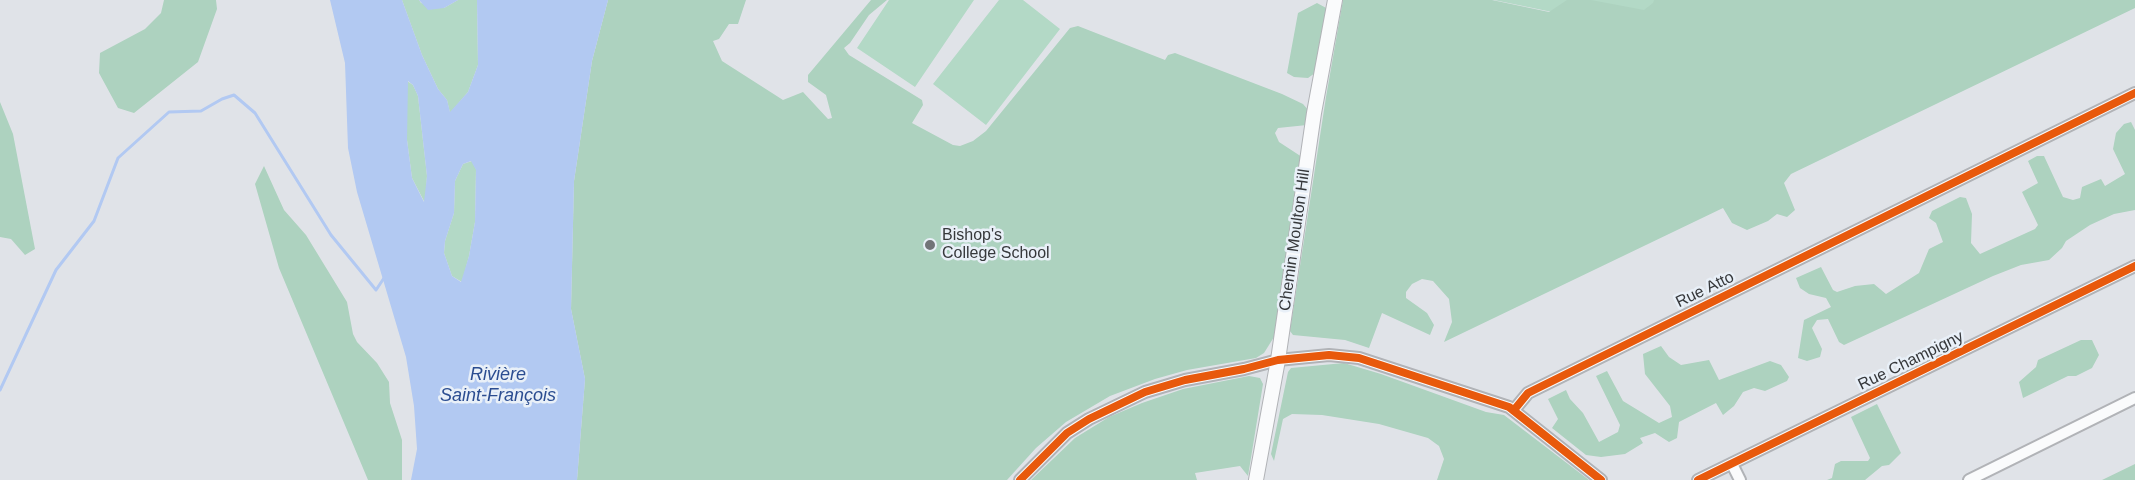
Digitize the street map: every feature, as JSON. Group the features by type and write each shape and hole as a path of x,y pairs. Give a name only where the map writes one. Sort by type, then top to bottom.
{"street":[{"name":"Chemin Moulton Hill","path":"1256,480 1278,360 1314,112 1335,0"},
{"name":"Rue Atto","path":"1514,410 1528,393 2135,93"},
{"name":"Rue Champigny","path":"1698,480 2135,266"},
{"path":"1020,480 1067,434 1089,419 1145,392 1185,380 1278,360 1329,355 1359,357 1514,410 1601,480"},
{"path":"1969,480 2135,398"},
{"path":"1732,464 1740,480"}],"green space":[{"path":"164,0 216,0 217,9 198,62 134,113 118,108 99,73 100,53 145,29 161,13"},
{"path":"402,0 419,0 421,3 444,8 458,0 477,0 478,65 468,92 450,113 447,100 438,89 422,55"},
{"name":"Bishop's College School","path":"608,0 746,0 738,24 729,24 719,39 713,41 722,61 783,100 803,92 828,119 832,118 826,95 808,82 808,75 871,0 887,0 869,15 844,48 849,55 922,100 923,105 912,123 953,145 960,146 973,141 986,131 1070,28 1078,26 1165,60 1168,55 1175,53 1303,104 1309,111 1307,125 1278,128 1275,133 1279,142 1302,157 1274,337 1264,353 1256,358 1187,370 1110,396 1066,422 1036,448 1007,480 577,480 585,379 571,309 574,181 592,61"},
{"path":"889,0 974,0 915,87 857,48"},
{"path":"999,0 1023,0 1060,29 986,125 933,84"},
{"path":"1343,0 1492,0 1549,12 1567,0 1591,0 1644,10 1654,0 2135,0 2135,8 1791,174 1784,183 1795,210 1787,217 1777,214 1768,221 1747,230 1732,223 1723,208 1444,342 1452,322 1449,299 1433,281 1422,279 1412,284 1406,292 1406,298 1427,313 1434,325 1430,335 1382,313 1369,348 1345,340 1293,335 1290,331"},
{"path":"1494,0 1661,0 1654,33"},
{"path":"1317,3 1328,9 1315,73 1308,78 1294,77 1287,73 1298,13"},
{"path":"407,81 413,85 418,96 427,176 425,203 412,178 407,140"},
{"path":"0,102 13,134 35,249 25,255 11,239 0,237"},
{"path":"2131,122 2135,130 2135,210 2114,214 2090,225 2066,241 2049,260 2021,265 1993,276 1844,345 1839,342 1828,319 1817,320 1812,328 1822,349 1820,357 1807,361 1798,358 1804,320 1831,307 1826,298 1809,294 1800,288 1796,278 1821,267 1833,290 1837,292 1855,286 1874,284 1886,294 1919,273 1929,249 1943,242 1936,223 1929,218 1932,211 1960,197 1966,198 1972,214 1971,243 1980,254 2035,229 2038,225 2022,192 2038,183 2028,161 2037,156 2044,156 2063,197 2073,200 2080,198 2082,187 2101,179 2105,186 2125,174 2113,149 2116,133 2124,124"},
{"path":"472,161 476,169 475,222 462,282 452,276 444,253 445,241 454,213 455,181 463,164"},
{"path":"264,166 284,210 306,235 347,302 353,334 357,342 377,363 389,382 390,403 402,440 402,480 368,480 279,268 255,184"},
{"path":"2081,340 2092,340 2099,355 2092,368 2076,376 2068,376 2023,398 2019,382 2036,367 2038,360"},
{"path":"1661,346 1669,357 1681,365 1709,360 1719,380 1770,361 1781,365 1789,377 1787,381 1765,391 1754,388 1743,392 1734,406 1723,415 1716,403 1679,422 1677,438 1669,442 1655,433 1640,438 1643,443 1625,454 1601,457 1586,455 1552,428 1558,419 1548,399 1566,390 1570,399 1583,413 1599,442 1618,432 1620,425 1596,376 1607,371 1623,401 1659,423 1672,417 1670,406 1645,374 1643,354"},
{"path":"1344,363 1486,412 1504,415 1589,480 1437,480 1444,459 1439,446 1428,438 1379,424 1322,415 1292,414 1283,419 1274,461 1271,454 1288,372 1291,368"},
{"path":"1249,376 1260,378 1263,384 1248,476 1240,466 1195,473 1197,480 1031,480 1075,438 1109,417 1183,389"},
{"path":"1877,404 1901,453 1889,465 1882,466 1865,480 1827,480 1832,478 1835,464 1841,461 1868,461 1870,458 1851,417"},
{"path":"2135,464 2135,480 2102,480"}],"water":[{"name":"Rivière Saint-François","path":"330,0 402,0 422,55 438,89 447,100 450,112 468,92 478,65 477,0 608,0 592,61 574,181 571,309 585,379 577,480 411,480 417,449 414,406 406,357 357,192 348,148 345,63","holes":["408,81 413,85 418,96 427,176 424,202 412,178 407,140","471,161 476,170 475,222 469,256 461,282 452,276 444,253 445,241 454,213 455,181 463,164"]},
{"path":"419,0 458,0 444,8 428,10"}],"waterway":[{"path":"0,390 56,270 94,221 118,158 169,112 201,111 234,95 255,113 331,235 376,290 384,278"}],"cycle path":[{"path":"1514,410 1528,393 2135,93"},
{"path":"1698,480 2135,266"},
{"path":"1020,480 1067,433 1089,419 1145,392 1185,380 1278,360 1329,355 1359,358 1509,407 1601,480"}],"place":[{"name":"Bishop's College School","path":"930,245"}]}
